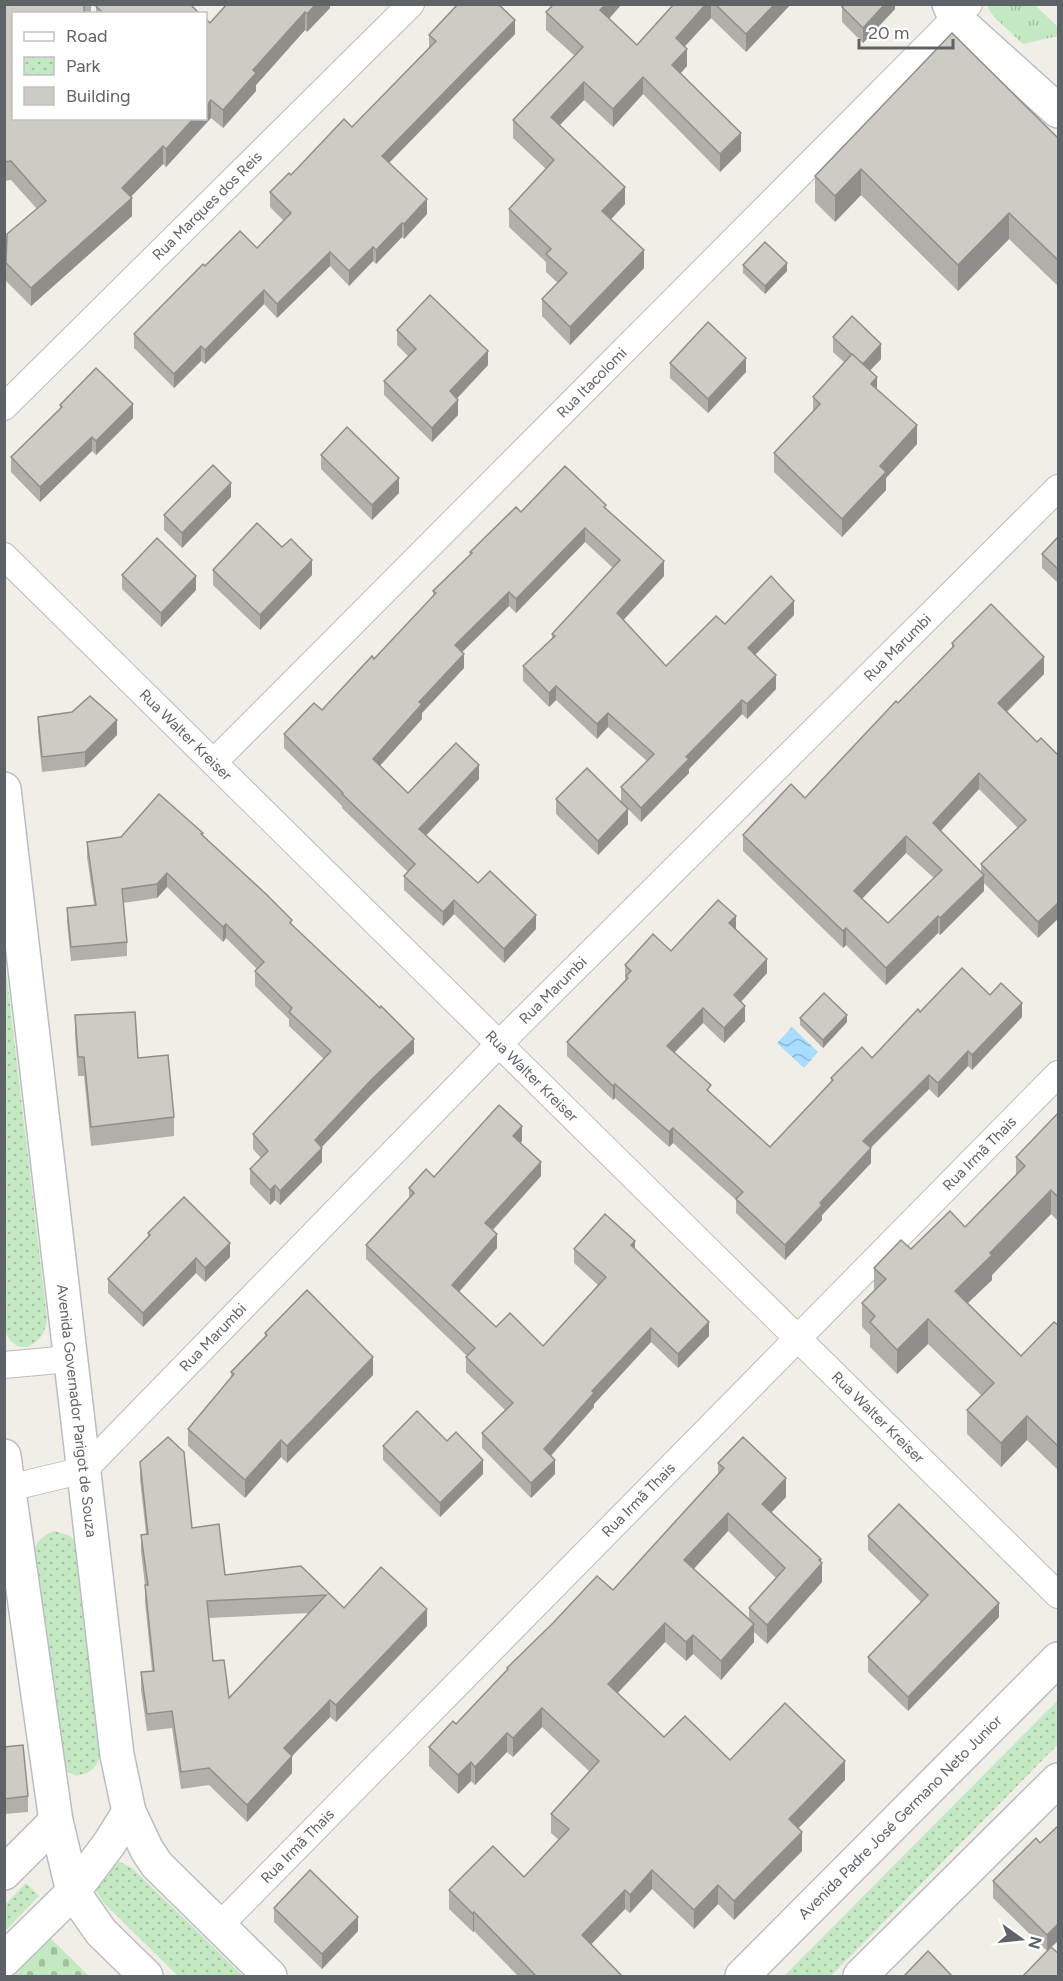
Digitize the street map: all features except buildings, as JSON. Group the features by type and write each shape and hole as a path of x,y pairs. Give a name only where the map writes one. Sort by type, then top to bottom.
{"street":[{"name":"Rua Marques dos Reis","path":"4,407 411,4"},
{"path":"954,8 1059,111"},
{"name":"Rua Itacolomi","path":"215,761 954,8"},
{"name":"Rua Marumbi","path":"84,1470 498,1045 1059,488"},
{"name":"Rua Walter Kreiser","path":"4,556 215,761 498,1045 1059,1595"},
{"name":"Avenida Governador Parigot de Souza","path":"4,789 117,1755 129,1812 147,1850 157,1865 270,1977"},
{"name":"Rua Irmã Thais","path":"219,1926 1059,1074"},
{"path":"4,1365 70,1359"},
{"path":"4,1455 56,1821 73,1892 101,1932 146,1977"},
{"path":"9,1488 84,1470"},
{"name":"Avenida Padre José Germano Neto Junior","path":"742,1977 1059,1659"},
{"path":"860,1977 1059,1780"},
{"path":"4,1960 73,1892 110,1844 129,1812"},
{"path":"4,1873 56,1821"}],"green space":[{"path":"989,5 1035,5 1058,27 1058,36 1023,44 994,17 988,8"},
{"path":"5,962 47,1318 45,1328 36,1342 22,1347 10,1339 5,1330"},
{"path":"55,1531 70,1536 76,1542 100,1756 92,1770 76,1776 57,1766 33,1551 41,1538"},
{"path":"1058,1700 1058,1744 831,1976 784,1976"},
{"path":"116,1860 132,1868 243,1976 178,1976 103,1902 96,1891 95,1882"},
{"path":"26,1883 39,1896 5,1931 5,1905"},
{"path":"47,1935 89,1976 7,1976"}],"water":[{"path":"792,1027 818,1052 804,1068 777,1043"}]}
